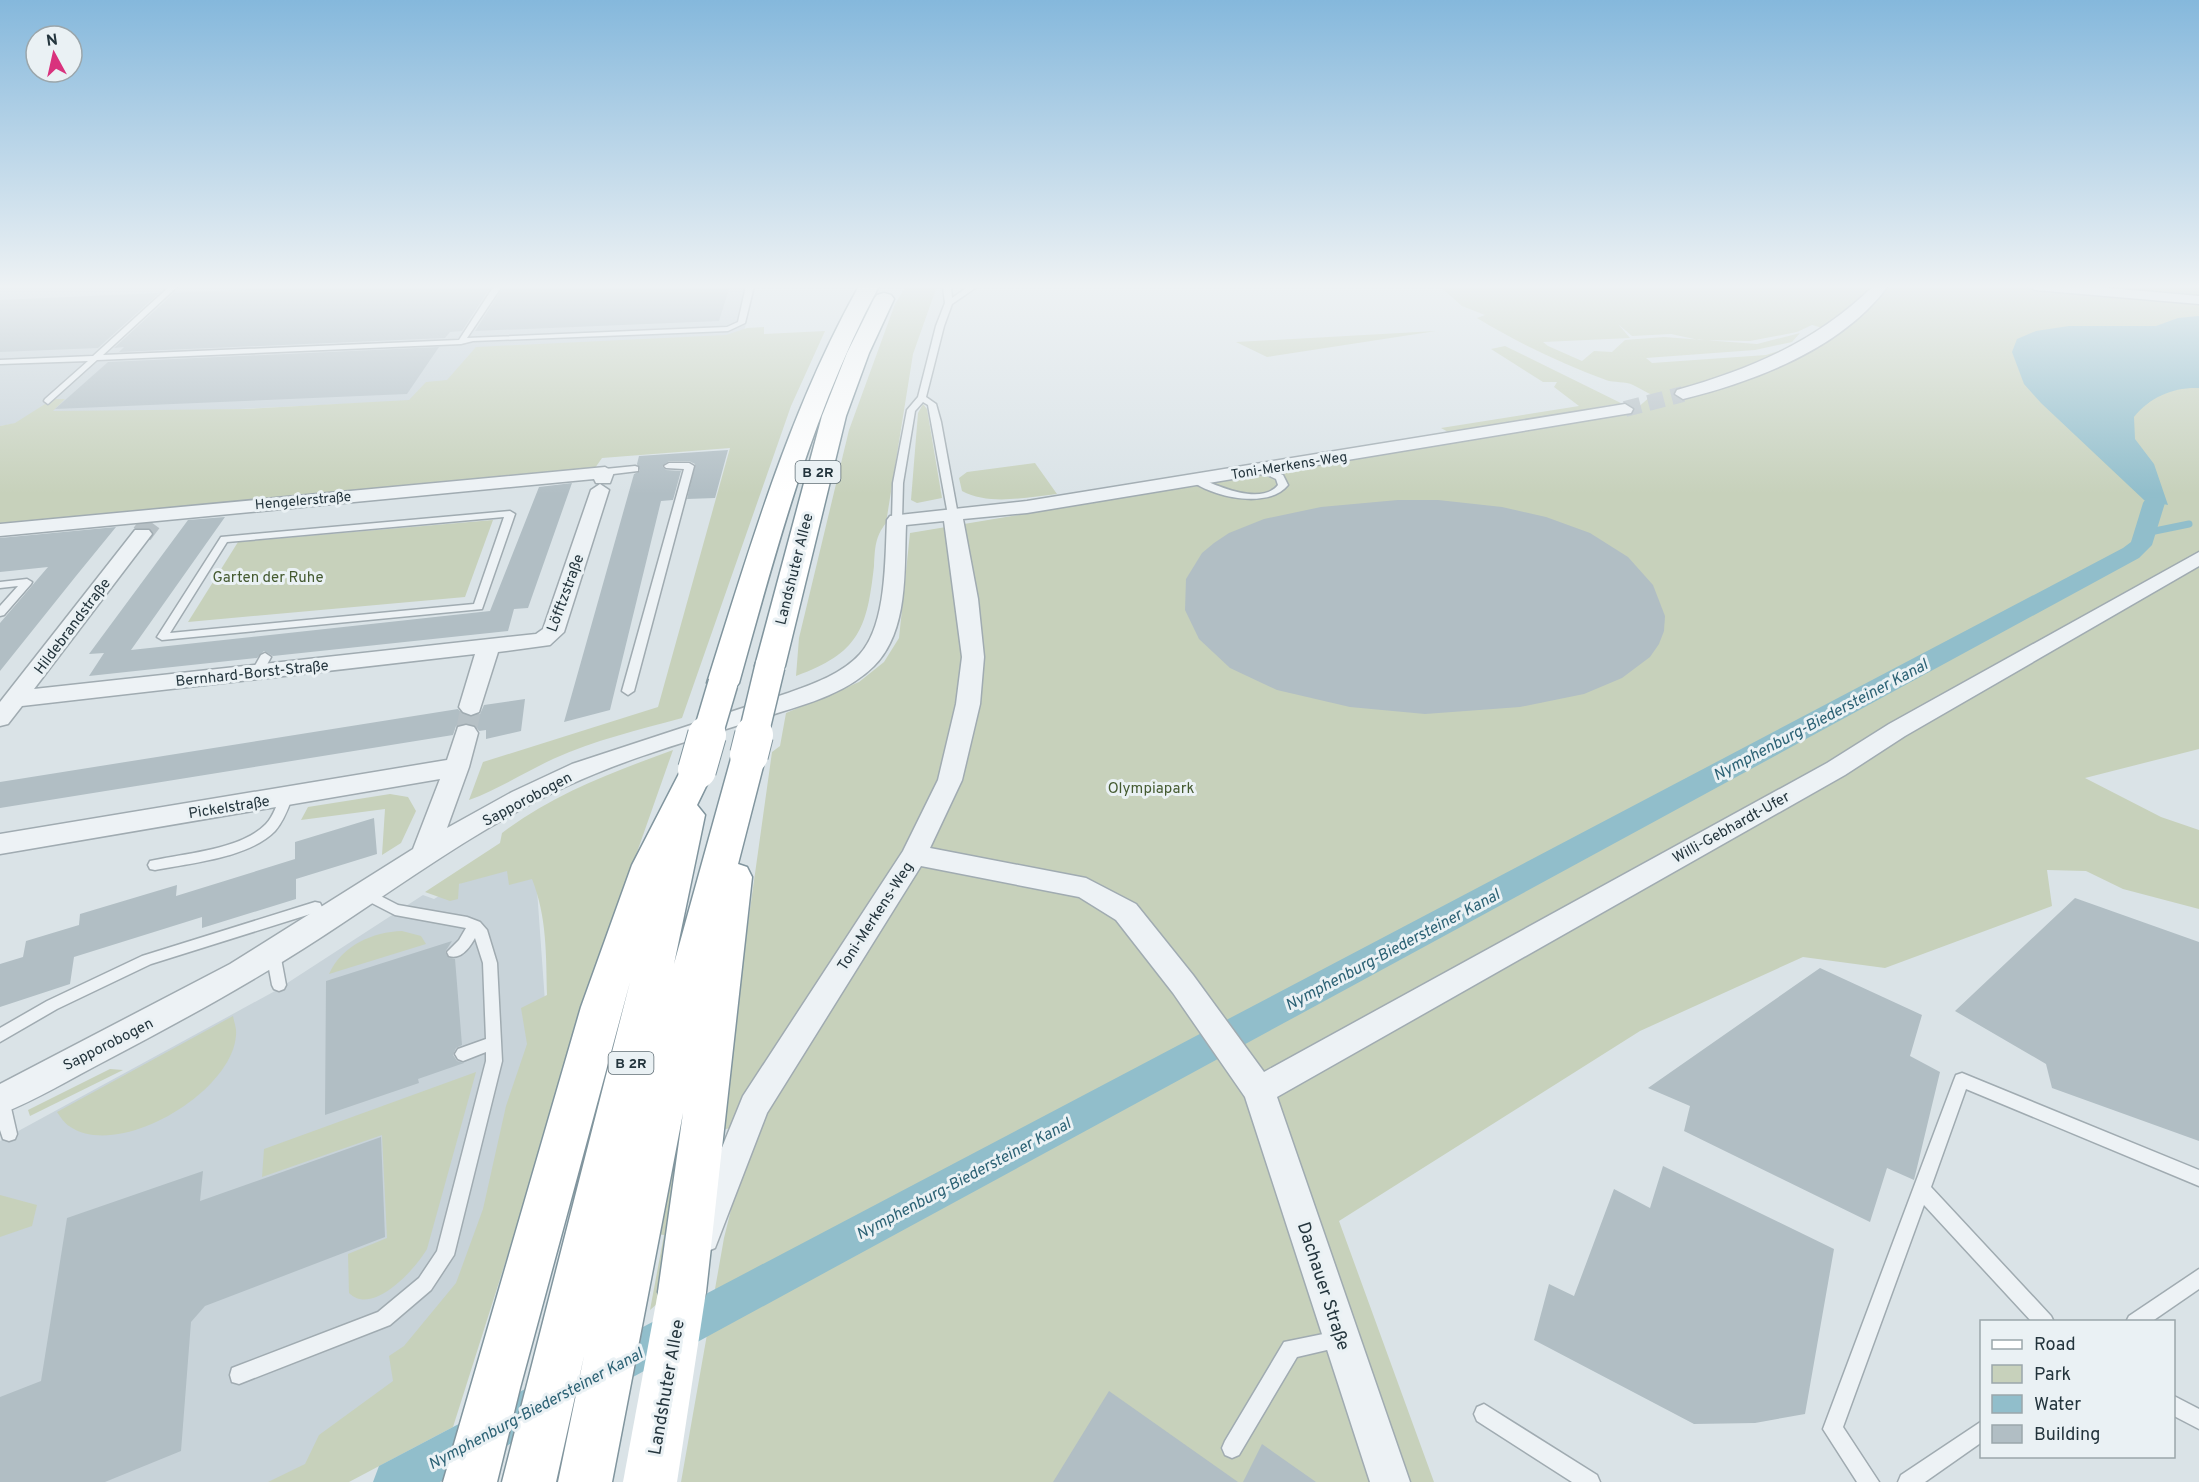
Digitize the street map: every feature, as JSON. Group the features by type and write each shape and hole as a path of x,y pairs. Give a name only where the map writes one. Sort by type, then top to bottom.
{"main road":[{"name":"B 2R","path":"529,1482 558,1355 656,960 697,770 807,415 833,355"},
{"name":"Landshuter Allee","path":"653,1463 682,1292 749,755 834,416 857,355"},
{"name":"B 2R","path":"585,1482 615,1326 690,976 749,755"},
{"path":"470,1482 494,1388 601,1007 650,865 697,770"}],"street":[{"path":"1683,394 1767,366 1788,355"},
{"name":"Toni-Merkens-Weg","path":"897,519 1027,507 1625,409"},
{"name":"Hengelerstraße","path":"0,530 151,523 603,481"},
{"name":"Löfftzstraße","path":"488,647 542,640 554,633 603,481"},
{"name":"Toni-Merkens-Weg","path":"682,1292 754,1106 914,855 950,780 968,704 972,657 970,622 953,515"},
{"name":"Sapporobogen","path":"1,1100 151,1022 273,954 424,856 559,779 634,751 794,699 852,673 872,654 885,630 897,519"},
{"name":"Hildebrandstraße","path":"0,718 151,523"},
{"name":"Willi-Gebhardt-Ufer","path":"1252,1080 1836,769 1897,730 2199,558"},
{"path":"471,707 488,647"},
{"name":"Bernhard-Borst-Straße","path":"16,699 261,665 488,647"},
{"path":"424,856 457,766 466,733"},
{"name":"Pickelstraße","path":"0,844 286,798 457,766"},
{"path":"914,855 1086,888 1102,896 1126,912 1200,1007 1252,1080"},
{"name":"Dachauer Straße","path":"1252,1080 1390,1482"}],"lane":[{"path":"48,401 98,355"},
{"path":"0,362 160,355"},
{"name":"Sapporobogen","path":"897,519 898,483 911,410 922,398 933,355"},
{"path":"922,398 932,404 937,422 953,515"},
{"path":"628,691 689,466 669,466"},
{"path":"1194,479 1231,495 1253,496 1278,492 1283,485 1280,477 1262,469"},
{"path":"603,481 635,470"},
{"path":"510,514 478,607 279,630 162,637 224,539 510,514"},
{"path":"0,585 27,582 0,613"},
{"path":"155,866 236,846 258,838 275,822 286,798"},
{"path":"239,1375 384,1319 426,1284 445,1255 493,1066 490,963 480,930 475,926 467,922 395,910 367,894"},
{"path":"0,1036 52,1005 147,960 315,907"},
{"path":"454,952 464,944 475,926"},
{"path":"273,954 279,985"},
{"path":"463,1054 493,1043"},
{"path":"1869,1482 1833,1429 1962,1080 2199,1178"},
{"path":"1,1100 9,1134"},
{"path":"1921,1190 2043,1320"},
{"path":"2138,1320 2199,1278"},
{"path":"1232,1448 1291,1349 1342,1339"},
{"path":"2175,1407 2199,1419"},
{"path":"1484,1414 1590,1482"},
{"path":"1908,1482 1980,1431"}],"shaded area":[{"path":"0,355 646,355 430,400 48,418 0,426"},
{"path":"488,867 536,876 546,1016 422,1412 282,1482 0,1482 0,1141 275,991 423,895 434,899"}],"green space":[{"path":"469,355 814,355 791,406 682,718 569,752 469,800 483,762 658,707 730,448 602,458 595,468 0,523 0,426 15,423 53,399 65,399 53,411 246,409 409,400 426,382 447,380"},
{"path":"876,355 913,355 886,523 876,543 868,607 863,622 847,648 834,658 796,676 799,638 849,430"},
{"name":"Olympiapark","path":"1501,355 1524,355 1635,410 1652,395 1630,384 1606,380 1547,355 1569,355 1582,361 1589,355 1685,355 1646,358 1652,363 1764,355 2199,355 2199,749 2085,778 2161,817 2199,830 2199,909 2123,889 2086,871 2047,870 2052,906 1885,968 1803,957 1640,1031 1339,1221 1434,1482 681,1482 724,1238 741,1169 730,1128 719,1131 772,752 780,746 786,713 859,682 884,662 899,638 910,533 1632,413 1616,404 1450,433 1441,428 1579,406 1554,387 1557,382 1543,382"},
{"path":"923,404 927,409 942,498 917,503 911,500 918,413"},
{"path":"1035,463 1057,494 996,499 973,496 962,491 959,478 967,472"},
{"name":"Garten der Ruhe","path":"493,520 465,597 188,622 238,542"},
{"path":"673,750 623,892 453,1427 349,1482 268,1482 305,1464 319,1435 393,1381 389,1356 404,1346 456,1283 483,1209 506,1106 527,1044 521,1008 547,995 543,922 532,879 509,885 507,871 459,884 458,899 450,901 425,892 500,843 502,833 542,807 584,785"},
{"path":"390,794 408,797 416,811 401,843 382,855 385,809 301,820 308,807"},
{"path":"402,931 421,936 426,944 329,974 342,955 360,942 380,934"},
{"path":"233,1016 236,1033 230,1057 216,1078 195,1098 170,1115 143,1128 115,1135 90,1134 69,1126 57,1112"},
{"path":"110,1069 123,1070 30,1116 28,1110"},
{"path":"476,1072 427,1249 414,1267 393,1287 370,1299 359,1299 349,1293 348,1254 387,1238 382,1135 262,1177 264,1149"},
{"path":"690,1094 658,1303 650,1310 664,1235 656,1234 682,1098"},
{"path":"0,1195 37,1205 32,1226 0,1237"}],"water":[{"path":"2013,355 2199,355 2199,388 2171,391 2147,404 2134,417 2135,439 2154,464 2168,505 2144,500 2041,403 2024,384"}],"building":[{"path":"259,355 433,355 407,394 55,409 108,362"},
{"path":"728,450 715,498 687,499 695,464 689,461 669,461 662,466 666,470 681,471 673,500 661,501 610,710 564,722 634,474 640,471 637,464 639,456"},
{"path":"572,483 528,608 514,609 508,631 273,656 264,651 257,658 89,676 104,653 89,654 188,520 225,517 131,650 490,611 539,487"},
{"path":"1398,500 1438,500 1502,507 1546,517 1590,533 1628,557 1653,585 1665,616 1664,631 1659,644 1650,657 1622,678 1584,694 1520,707 1425,714 1350,707 1277,690 1230,668 1199,639 1185,610 1186,579 1202,553 1214,543 1229,533 1264,519 1321,507"},
{"path":"116,527 0,671 0,623 48,567 0,572 0,538"},
{"path":"525,699 521,731 486,739 486,730 479,731 475,725 465,723 456,726 453,735 0,808 0,782 458,709 462,714 472,717 480,714 484,705"},
{"path":"374,818 377,854 296,879 296,899 202,928 202,917 74,957 70,984 0,1007 0,964 23,957 26,941 79,925 80,914 177,885 176,896 295,859 295,842"},
{"path":"2075,898 2199,942 2199,1141 2052,1088 2046,1064 1955,1011"},
{"path":"452,941 445,952 449,958 455,959 462,1045 456,1048 453,1055 457,1061 464,1063 418,1079 419,1083 325,1115 326,981"},
{"path":"1820,968 1922,1015 1910,1056 1940,1072 1914,1180 1887,1168 1870,1222 1684,1131 1690,1106 1648,1088"},
{"path":"381,1137 385,1237 205,1306 191,1322 181,1451 105,1482 0,1482 0,1397 41,1381 67,1218 203,1171 200,1201"},
{"path":"1663,1166 1834,1249 1805,1414 1755,1423 1694,1424 1534,1340 1549,1284 1574,1296 1614,1189 1650,1208"},
{"path":"1109,1391 1238,1482 1053,1482"},
{"path":"1262,1444 1316,1482 1243,1482"}],"waterway":[{"name":"Nymphenburg-Biedersteiner Kanal","path":"395,1482 2131,553 2141,545 2154,503"},
{"path":"2145,533 2189,524"}],"tunnel":[{"path":"1625,409 1683,394"},
{"path":"142,534 151,522"},
{"path":"466,733 471,707"}]}
